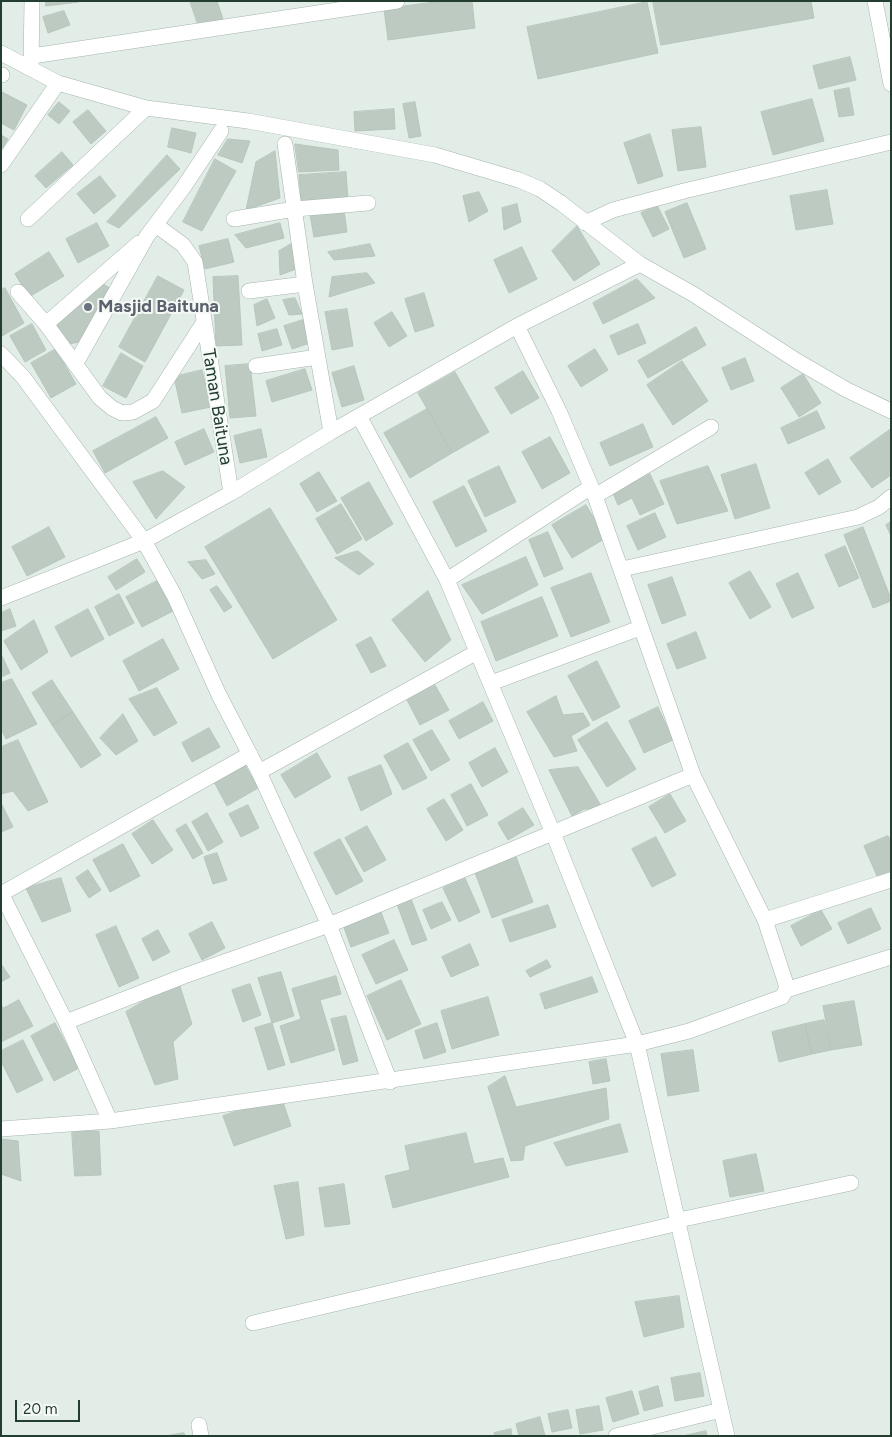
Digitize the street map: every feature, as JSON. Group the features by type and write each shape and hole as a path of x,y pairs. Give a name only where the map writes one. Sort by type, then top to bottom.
{"street":[{"path":"31,62 32,1"},
{"path":"31,62 397,1"},
{"path":"875,1 891,84"},
{"path":"1,53 31,62 58,83 146,108 266,124 435,155 497,171 540,189 640,264 693,294 797,361 847,390 891,411"},
{"path":"1,165 58,83"},
{"path":"28,219 146,108"},
{"path":"76,363 151,231 221,131"},
{"path":"585,223 613,210 684,191 891,142"},
{"path":"285,144 331,432"},
{"path":"234,219 295,209 368,202"},
{"path":"46,324 151,231"},
{"name":"Taman Baituna","path":"151,231 183,245 195,262 231,493"},
{"path":"1,598 144,541 231,493 331,432 517,326 640,264"},
{"path":"249,291 306,284"},
{"name":"Taman Baituna","path":"18,292 46,324 100,398 112,408 122,413 132,412 152,401 204,322"},
{"path":"1,1129 110,1121 233,1101 390,1082 637,1044 689,1030 774,1002 782,997 786,990 786,984 765,920 693,775 640,628 622,569 593,492 559,411 517,326"},
{"path":"1,354 23,377 144,541 174,595 219,695 259,772 329,925 390,1082"},
{"path":"256,366 318,357"},
{"path":"359,416 447,580 553,833 637,1044 727,1436"},
{"path":"447,580 593,492 711,427"},
{"path":"622,569 858,516 879,506 891,497"},
{"path":"491,683 640,628"},
{"path":"259,772 478,652"},
{"path":"110,1121 66,1022 1,894 250,754"},
{"path":"66,1022 184,976 329,925 693,775"},
{"path":"765,920 891,880"},
{"path":"786,990 891,957"},
{"path":"253,1323 679,1221 851,1183"},
{"path":"616,1436 721,1410"}],"building":[{"path":"46,1 79,1 79,2 46,6"},
{"path":"190,1 217,1 223,19 199,27"},
{"path":"443,1 472,1 475,28 388,40 384,9"},
{"path":"653,1 811,1 814,18 661,45"},
{"path":"647,2 658,53 538,79 527,27"},
{"path":"64,11 70,25 48,33 43,17"},
{"path":"850,57 856,80 819,89 813,66"},
{"path":"849,88 854,115 839,117 834,91"},
{"path":"2,92 27,105 14,130 1,123"},
{"path":"812,99 824,141 773,155 761,112"},
{"path":"59,102 70,111 59,124 48,115"},
{"path":"415,102 421,136 409,138 403,104"},
{"path":"394,109 395,129 355,131 354,112"},
{"path":"88,110 106,131 91,144 73,122"},
{"path":"701,127 706,167 678,171 672,130"},
{"path":"172,128 196,133 191,153 168,147"},
{"path":"650,134 663,176 638,184 624,143"},
{"path":"1,135 8,139 1,150"},
{"path":"228,139 250,141 242,163 218,155"},
{"path":"295,144 338,150 339,170 299,172"},
{"path":"275,151 280,198 246,210 256,162"},
{"path":"62,152 73,165 46,188 35,176"},
{"path":"167,155 180,169 119,228 107,222"},
{"path":"215,159 236,171 202,231 183,222"},
{"path":"346,172 348,199 301,202 299,175"},
{"path":"100,176 116,196 94,214 77,194"},
{"path":"827,190 833,224 796,230 790,196"},
{"path":"479,192 488,211 469,222 463,196"},
{"path":"687,203 706,249 684,258 665,212"},
{"path":"517,204 521,222 504,230 502,208"},
{"path":"657,205 669,229 653,237 641,213"},
{"path":"344,210 347,232 314,237 310,215"},
{"path":"97,223 109,246 78,263 66,239"},
{"path":"280,223 284,238 246,248 235,235"},
{"path":"577,226 600,264 574,281 552,251"},
{"path":"228,239 234,262 205,269 199,246"},
{"path":"293,243 299,268 280,275 279,251"},
{"path":"370,244 375,256 334,260 328,252"},
{"path":"522,247 537,279 509,293 494,260"},
{"path":"49,252 64,276 29,297 15,274"},
{"path":"367,273 375,283 329,297 332,277"},
{"path":"158,276 184,290 145,362 119,347"},
{"path":"238,276 242,345 216,346 213,277"},
{"path":"637,279 655,298 603,324 593,303"},
{"name":"Masjid Baituna","path":"100,282 113,290 84,341 69,344 55,324"},
{"path":"5,288 24,323 2,336 1,290"},
{"path":"424,293 434,326 415,332 405,299"},
{"path":"295,298 302,314 289,315 283,300"},
{"path":"267,299 275,318 257,326 254,305"},
{"path":"347,309 353,346 332,350 325,312"},
{"path":"392,312 407,336 389,347 374,323"},
{"path":"303,320 310,343 292,349 284,326"},
{"path":"32,324 46,350 25,362 10,336"},
{"path":"638,324 646,343 618,355 610,336"},
{"path":"696,327 706,345 648,378 638,361"},
{"path":"277,329 282,345 262,351 258,334"},
{"path":"56,349 76,384 51,398 31,363"},
{"path":"595,349 608,370 581,387 568,366"},
{"path":"121,353 143,366 126,398 103,386"},
{"path":"745,358 754,381 731,390 722,368"},
{"path":"682,361 708,401 673,425 647,385"},
{"path":"250,364 256,416 230,418 225,366"},
{"path":"354,366 364,400 342,407 332,373"},
{"path":"305,369 312,390 272,402 266,381"},
{"path":"202,370 211,407 182,413 174,377"},
{"path":"523,371 539,398 511,414 495,388"},
{"path":"455,372 489,432 452,453 418,393"},
{"path":"803,374 821,403 799,417 781,388"},
{"path":"427,409 452,453 410,478 384,433"},
{"path":"817,411 825,428 788,444 781,428"},
{"path":"156,417 168,438 105,473 93,451"},
{"path":"643,424 653,447 610,466 600,443"},
{"path":"204,429 214,452 185,465 175,442"},
{"path":"261,429 267,457 240,463 234,436"},
{"path":"891,429 891,475 872,488 850,458"},
{"path":"550,437 570,473 542,489 522,452"},
{"path":"828,459 841,482 819,495 805,473"},
{"path":"756,464 770,508 735,519 721,475"},
{"path":"499,466 516,502 485,517 468,481"},
{"path":"708,466 728,511 677,524 660,481"},
{"path":"163,471 185,487 156,519 133,482"},
{"path":"319,472 337,501 317,512 300,484"},
{"path":"650,474 664,504 640,515 632,498 618,505 612,491"},
{"path":"369,482 393,524 366,541 341,498"},
{"path":"464,486 487,531 456,547 433,502"},
{"path":"341,504 362,539 337,554 316,519"},
{"path":"586,505 606,538 572,558 552,525"},
{"path":"270,508 337,620 273,659 205,547"},
{"path":"655,513 666,537 638,550 627,526"},
{"path":"891,522 891,536 886,525"},
{"path":"49,527 65,557 27,576 12,547"},
{"path":"863,527 891,599 891,601 873,608 844,535"},
{"path":"548,532 563,569 544,577 529,540"},
{"path":"845,546 859,578 839,587 825,555"},
{"path":"358,551 374,564 359,575 335,558"},
{"path":"526,557 538,585 482,614 462,585"},
{"path":"137,559 145,572 116,590 108,577"},
{"path":"206,560 215,574 202,579 188,562"},
{"path":"750,571 771,607 750,619 729,583"},
{"path":"591,573 610,622 571,637 551,588"},
{"path":"798,573 814,608 792,618 776,584"},
{"path":"672,577 686,615 662,624 648,585"},
{"path":"157,581 173,611 142,627 126,597"},
{"path":"217,586 232,607 224,612 210,590"},
{"path":"428,591 451,640 425,662 392,620"},
{"path":"119,594 134,623 109,636 95,607"},
{"path":"542,597 558,636 496,661 481,622"},
{"path":"10,609 16,626 1,631 1,613"},
{"path":"88,609 104,639 71,657 55,627"},
{"path":"34,620 48,652 21,670 4,641"},
{"path":"696,632 706,658 677,669 667,644"},
{"path":"371,637 386,666 371,673 356,645"},
{"path":"163,639 179,669 139,691 123,661"},
{"path":"1,654 10,673 1,677"},
{"path":"597,661 620,707 593,721 568,676"},
{"path":"12,679 37,724 6,739 1,729 1,683"},
{"path":"52,680 73,712 52,725 32,693"},
{"path":"435,685 449,710 420,725 407,700"},
{"path":"157,688 177,723 154,736 129,699"},
{"path":"556,696 563,715 583,713 590,725 571,736 577,751 554,757 527,712"},
{"path":"483,702 493,721 459,739 449,721"},
{"path":"658,707 673,740 644,753 629,721"},
{"path":"73,712 101,755 81,768 52,725"},
{"path":"123,714 138,741 116,755 100,738"},
{"path":"607,722 636,769 607,787 578,740"},
{"path":"209,728 220,747 192,762 182,743"},
{"path":"432,730 450,760 431,771 413,740"},
{"path":"18,740 48,802 28,811 13,791 1,794 1,747"},
{"path":"408,743 427,778 403,790 384,756"},
{"path":"495,748 508,772 482,787 469,763"},
{"path":"317,753 331,777 295,798 281,775"},
{"path":"245,765 258,788 227,806 214,782"},
{"path":"381,765 392,794 361,811 348,778"},
{"path":"578,767 603,809 584,809 572,816 549,770"},
{"path":"471,784 488,815 467,826 451,795"},
{"path":"670,794 686,821 665,833 649,807"},
{"path":"444,799 463,830 446,841 427,809"},
{"path":"1,803 13,827 1,832"},
{"path":"248,805 259,828 241,837 229,814"},
{"path":"523,808 534,825 508,840 498,823"},
{"path":"207,813 223,842 208,851 192,822"},
{"path":"153,820 173,850 152,864 132,834"},
{"path":"186,824 203,853 193,859 176,830"},
{"path":"367,826 386,860 364,872 345,838"},
{"path":"888,836 891,841 891,871 877,876 864,846"},
{"path":"656,837 676,875 652,887 632,849"},
{"path":"340,839 363,881 336,895 314,853"},
{"path":"123,844 140,876 110,892 93,860"},
{"path":"217,853 227,880 213,884 204,857"},
{"path":"515,854 533,902 492,918 474,870"},
{"path":"88,870 101,890 89,898 76,878"},
{"path":"61,878 71,911 42,922 26,888"},
{"path":"465,878 480,912 459,922 443,888"},
{"path":"411,899 427,940 412,945 397,904"},
{"path":"442,902 451,920 431,929 423,910"},
{"path":"548,905 556,927 510,942 502,920"},
{"path":"379,907 389,933 351,947 342,922"},
{"path":"871,908 881,929 848,944 838,923"},
{"path":"821,910 832,929 801,946 791,926"},
{"path":"212,922 225,948 202,960 189,934"},
{"path":"116,926 139,978 119,987 96,935"},
{"path":"158,930 170,952 153,961 142,939"},
{"path":"394,940 408,970 376,984 362,955"},
{"path":"470,944 479,965 451,977 442,957"},
{"path":"547,960 551,967 530,977 526,971"},
{"path":"1,964 10,977 1,982"},
{"path":"281,972 294,1016 272,1023 258,978"},
{"path":"336,976 341,994 320,1000 335,1050 291,1063 280,1026 301,1019 292,989"},
{"path":"592,977 598,992 545,1009 540,994"},
{"path":"178,980 192,1024 173,1042 178,1079 155,1085 126,1012"},
{"path":"401,980 421,1024 387,1040 367,996"},
{"path":"250,984 261,1015 243,1022 232,990"},
{"path":"488,997 499,1035 452,1049 441,1011"},
{"path":"19,1000 33,1026 1,1042 1,1004 3,1008"},
{"path":"854,1001 862,1045 831,1050 823,1006"},
{"path":"346,1016 358,1061 343,1065 331,1019"},
{"path":"824,1020 831,1050 812,1054 805,1024"},
{"path":"55,1023 79,1068 54,1081 31,1036"},
{"path":"272,1023 285,1065 268,1070 255,1028"},
{"path":"437,1023 446,1052 424,1059 415,1031"},
{"path":"805,1024 812,1054 779,1062 772,1032"},
{"path":"23,1040 43,1080 17,1093 1,1061 1,1051"},
{"path":"693,1050 699,1091 668,1096 661,1054"},
{"path":"606,1059 610,1081 593,1084 589,1062"},
{"path":"505,1076 516,1107 606,1088 609,1119 525,1146 523,1160 511,1161 488,1087"},
{"path":"281,1096 291,1126 234,1146 223,1116"},
{"path":"620,1124 628,1152 566,1166 554,1143"},
{"path":"72,1131 99,1131 101,1175 75,1176"},
{"path":"466,1133 474,1164 503,1158 509,1177 393,1208 385,1176 410,1170 405,1146"},
{"path":"1,1139 18,1141 21,1181 1,1174"},
{"path":"756,1154 764,1191 730,1197 723,1161"},
{"path":"298,1182 304,1235 286,1239 274,1186"},
{"path":"344,1184 350,1224 325,1227 319,1188"},
{"path":"679,1296 684,1327 644,1337 635,1302"},
{"path":"700,1373 704,1396 675,1401 671,1378"},
{"path":"658,1386 663,1406 644,1411 639,1392"},
{"path":"632,1391 639,1414 613,1422 606,1398"},
{"path":"599,1406 603,1430 580,1434 576,1410"},
{"path":"568,1410 572,1428 552,1432 548,1414"},
{"path":"540,1417 545,1436 519,1436 516,1424"},
{"path":"511,1429 512,1436 495,1436 494,1433"},
{"path":"706,1431 707,1436 683,1436"},
{"path":"184,1433 185,1436 166,1436"}],"place":[{"name":"Masjid Baituna","path":"88,307"}]}
